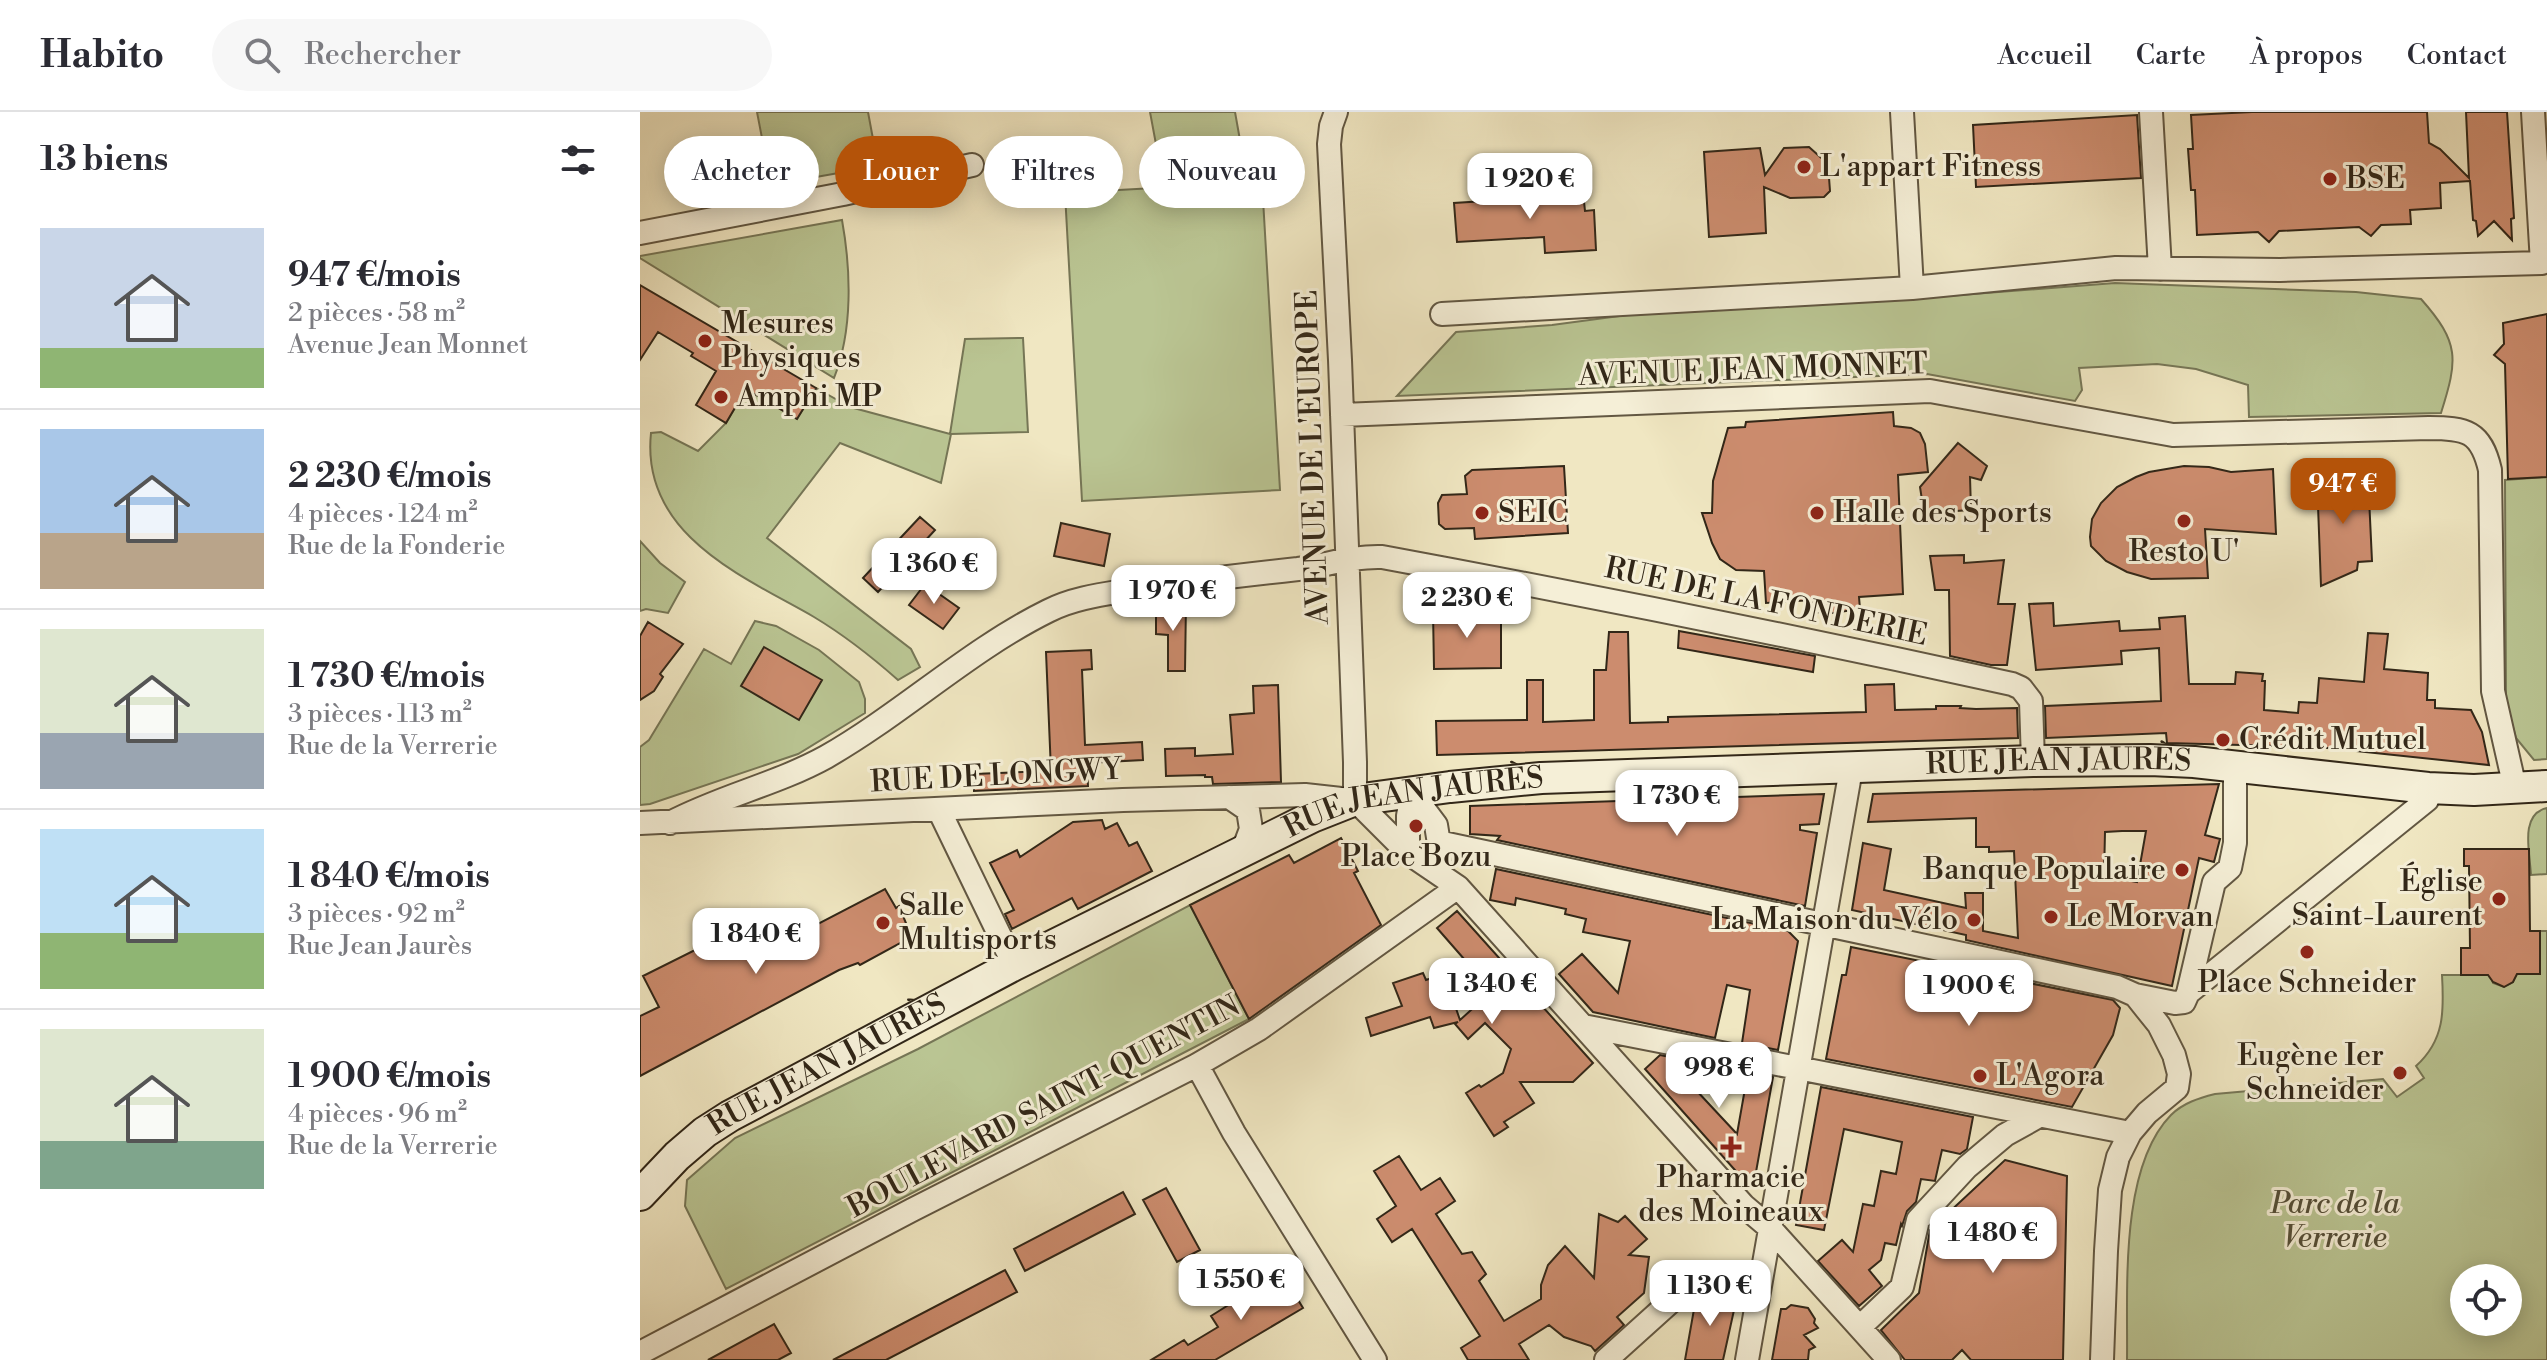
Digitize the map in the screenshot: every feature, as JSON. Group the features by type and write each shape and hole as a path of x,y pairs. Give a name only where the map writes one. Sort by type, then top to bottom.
{"main road":[{"name":"RUE JEAN JAURÈS","path":"644,1190 686,1148 730,1116 1014,965 1312,817 1355,800 1450,787 1566,777 2033,761 2194,762 2428,788 2547,786"}],"street":[{"name":"AVENUE DE L'EUROPE","path":"1336,112 1329,144 1348,559 1355,800"},
{"path":"1902,112 1912,288"},
{"path":"2151,112 2160,269"},
{"path":"1442,314 1912,288 2116,268 2280,270 2542,263 2533,112"},
{"path":"640,233 843,194 972,165"},
{"name":"AVENUE JEAN MONNET","path":"1342,415 1930,391 2173,435 2429,428 2469,432 2486,451 2490,470 2493,691 2515,788"},
{"name":"RUE DE LA FONDERIE","path":"670,823 824,758 988,647 1049,610 1099,595 1309,567 1361,556 1382,557 1760,629 2012,684 2021,688 2031,701 2033,761"},
{"path":"1437,833 1824,924 2117,987 2135,995 2175,1003 2184,1002 2188,993 2214,882 2230,868 2235,843 2235,767"},
{"path":"1747,1360 1851,769"},
{"path":"1437,833 1450,787"},
{"path":"1408,853 1408,816 1412,793"},
{"path":"1412,793 1437,833 1451,882"},
{"name":"RUE DE LONGWY","path":"640,823 1123,800 1305,795 1355,800"},
{"path":"1229,797 1248,810 1251,829 1242,853"},
{"path":"1355,800 1408,853 1451,882 1744,1206 1770,1228 1889,1360"},
{"path":"2188,993 2427,800"},
{"path":"939,810 1014,965"},
{"name":"BOULEVARD SAINT-QUENTIN","path":"640,1353 1197,1065 1259,1029 1451,882"},
{"path":"2102,1360 2110,1190 2118,1157 2130,1133 2147,1113 2177,1088 2178,1080 2174,1055 2159,1025 2135,995"},
{"path":"1583,1026 2130,1133"},
{"path":"1197,1065 1234,1133 1375,1360"},
{"path":"1860,1327 1902,1287 1918,1220 1967,1167 2005,1135 2039,1116"},
{"path":"1606,1360 1688,1286 1698,1281 1708,1280 1759,1291"}],"green space":[{"path":"757,112 868,112 872,136 835,136 835,174 819,176 819,136 762,136"},
{"path":"1150,112 1235,112 1239,136 1154,136"},
{"path":"1139,189 1139,208 1264,208 1280,490 1082,501 1066,208 1123,208 1123,190"},
{"path":"842,220 847,259 847,320 845,340 834,378 640,258 640,256"},
{"path":"2115,283 2356,292 2421,299 2443,328 2452,352 2451,379 2441,413 2249,417 2248,385 2196,369 2157,364 2079,368 2082,390 2075,401 1927,374 1397,396 1456,332 1552,325 1627,315 1908,299"},
{"path":"1023,338 1028,432 951,434 941,483 840,443 767,538 911,649 920,667 898,680 836,631 731,570 704,550 681,527 663,500 652,469 651,433 661,432 698,451 726,423 746,389 797,419 816,388 850,407 950,434 965,339"},
{"path":"2547,477 2547,759 2534,760 2516,738 2506,702 2505,480"},
{"path":"640,541 660,563 685,582 668,613 646,609 640,611"},
{"path":"755,621 776,626 819,650 859,682 865,699 865,713 798,754 640,805 640,747 649,740 704,649 731,664"},
{"path":"2547,808 2547,874 2531,875 2529,826 2538,812"},
{"path":"1190,905 1249,1019 726,1289 685,1206 687,1180 735,1138 918,1049"},
{"name":"Parc de la Verrerie","path":"2540,931 2547,931 2547,1360 2127,1360 2128,1266 2134,1198 2142,1166 2154,1138 2171,1115 2181,1107 2215,1094 2383,1079 2397,1097 2424,1078 2416,1066 2433,1046 2441,1024 2442,975 2490,975 2493,983 2504,987 2513,982 2515,974 2539,974"}],"building":[{"name":"BSE","path":"2427,112 2429,143 2440,149 2469,178 2466,112 2507,112 2514,218 2511,219 2512,240 2494,221 2478,236 2476,221 2473,220 2470,181 2440,183 2441,208 2410,210 2411,224 2381,225 2371,236 2359,227 2279,231 2269,242 2258,232 2197,235 2195,190 2191,190 2188,149 2193,149 2191,115"},
{"path":"2137,115 2141,178 1976,187 1973,125"},
{"path":"1809,147 1828,164 1830,191 1824,197 1790,198 1764,187 1766,233 1709,237 1704,152 1760,148 1765,175 1784,148"},
{"path":"1542,190 1543,194 1583,192 1585,211 1594,210 1596,250 1545,253 1544,237 1457,242 1454,203 1517,199 1517,192"},
{"name":"Mesures Physiques","path":"640,285 816,388 797,419 746,389 726,423 696,405 716,371 658,332 640,360"},
{"path":"2547,314 2547,477 2508,479 2505,364 2494,355 2504,344 2503,323"},
{"name":"Halle des Sports","path":"1893,412 1894,426 1911,428 1920,433 1925,444 1928,472 1898,475 1903,594 1859,597 1860,609 1833,613 1813,612 1812,600 1766,603 1764,571 1736,570 1720,559 1702,513 1712,513 1713,481 1728,428 1745,427 1746,422"},
{"path":"1958,443 1987,466 1981,480 1970,477 1971,510 1924,513 1920,487"},
{"name":"SEIC","path":"1564,466 1568,533 1475,539 1474,528 1445,529 1439,524 1438,503 1442,495 1467,494 1465,476 1472,470"},
{"name":"Resto U'","path":"2184,466 2231,472 2273,469 2276,534 2205,529 2208,578 2151,579 2127,572 2106,561 2091,546 2090,537 2092,519 2101,503 2117,487 2136,477"},
{"path":"2368,476 2372,561 2358,562 2357,570 2321,586 2317,479"},
{"path":"920,517 935,530 878,592 863,578"},
{"path":"1061,523 1110,534 1104,566 1054,556"},
{"path":"1964,555 1964,563 2004,560 1998,604 2015,604 2007,665 1991,665 1950,656 1949,590 1935,590 1930,556"},
{"path":"925,584 959,608 943,629 909,605"},
{"path":"1186,602 1185,671 1168,671 1168,635 1156,634 1156,606"},
{"path":"2053,603 2054,626 2119,621 2120,631 2160,629 2159,618 2185,616 2189,684 2235,684 2236,672 2263,674 2264,710 2298,713 2299,702 2317,703 2319,678 2364,682 2368,633 2388,634 2384,669 2428,673 2427,700 2435,700 2435,708 2471,710 2482,732 2489,765 2318,747 2167,743 2166,733 2046,738 2045,706 2161,701 2159,648 2121,651 2122,664 2036,670 2029,604"},
{"path":"1433,611 1501,611 1501,668 1434,669"},
{"path":"648,622 683,644 660,674 663,677 654,691 640,700 640,636"},
{"path":"1679,631 1815,656 1813,672 1678,648"},
{"path":"1609,632 1628,632 1630,723 1668,722 1668,717 1866,712 1865,685 1894,684 1895,710 1936,709 1936,706 2017,708 2018,738 1437,755 1436,721 1527,720 1527,680 1543,680 1543,722 1594,720 1594,670 1606,670"},
{"path":"764,647 822,680 799,720 741,686"},
{"path":"1091,650 1092,669 1082,670 1085,745 1142,742 1143,760 1087,763 1088,786 974,791 974,774 1051,771 1046,652"},
{"path":"1278,685 1281,782 1213,784 1212,777 1205,775 1166,776 1165,749 1195,748 1195,756 1233,754 1230,715 1254,713 1253,686"},
{"path":"2219,784 2205,835 2220,839 2214,862 2199,858 2172,986 1966,940 1966,935 1852,910 1863,843 1891,849 1884,890 1966,908 1965,893 1983,893 1983,931 2018,938 2014,851 1989,852 1989,847 1976,847 1976,818 1868,822 1873,794","holes":["2146,831 2137,882 2104,876 2105,832"]},
{"path":"1824,794 1819,824 1800,825 1800,830 1817,833 1805,906 1497,840 1500,836 1470,834 1470,806"},
{"path":"1102,820 1105,829 1117,823 1129,846 1137,842 1152,871 1078,909 1072,898 1012,929 1005,914 1014,910 990,863 1017,850 1020,857 1073,822"},
{"path":"1341,838 1358,871 1354,873 1381,925 1249,1019 1190,905 1289,855 1294,863"},
{"name":"Église Saint-Laurent","path":"2464,849 2529,849 2530,931 2540,931 2540,974 2517,974 2513,982 2504,987 2493,982 2488,975 2461,975 2461,948 2470,948 2469,866 2464,866"},
{"path":"1496,869 1788,931 1798,941 1778,1050 1742,1043 1750,990 1727,985 1715,1038 1593,1012 1559,974 1582,954 1618,993 1630,941 1583,932 1586,919 1565,914 1566,909 1516,898 1515,905 1490,900"},
{"path":"885,889 896,908 899,906 910,933 903,936 906,940 860,965 858,963 839,970 640,1076 640,1016 659,1007 643,976 753,921 768,950"},
{"path":"1457,911 1593,1063 1573,1082 1520,1082 1534,1103 1504,1122 1508,1127 1494,1136 1466,1093 1503,1073 1511,1049 1485,1023 1468,1039 1455,1024 1458,1022 1434,1028 1430,1017 1371,1036 1366,1018 1402,1006 1393,983 1423,973 1426,980 1444,974 1460,1020 1492,991 1437,928"},
{"path":"1851,947 2113,1000 2120,1008 2113,1035 2072,1107 1826,1059 1842,975 1846,975"},
{"path":"1660,1055 1709,1065 1706,1078 1682,1075 1737,1134 1746,1083 1736,1081 1737,1070 1773,1077 1756,1172 1742,1178 1645,1069"},
{"path":"1821,1087 1973,1117 1967,1149 1960,1154 1942,1150 1935,1181 1921,1179 1916,1202 1907,1211 1896,1245 1885,1243 1881,1260 1869,1270 1882,1286 1859,1306 1818,1261 1842,1240 1853,1252 1863,1204 1874,1206 1881,1171 1896,1174 1902,1142 1844,1129 1824,1230 1796,1225"},
{"path":"1399,1156 1421,1190 1440,1178 1455,1201 1436,1214 1462,1254 1472,1252 1486,1274 1479,1281 1504,1321 1541,1299 1541,1285 1548,1265 1565,1246 1594,1278 1599,1214 1618,1222 1625,1216 1647,1239 1629,1255 1649,1257 1644,1293 1617,1317 1624,1325 1595,1351 1591,1346 1564,1337 1549,1325 1519,1344 1529,1360 1468,1360 1461,1348 1480,1336 1412,1229 1392,1242 1377,1219 1396,1206 1374,1171"},
{"path":"2005,1160 2067,1176 2063,1360 1971,1360 1962,1350 1952,1360 1905,1360 1881,1330 1919,1293 1930,1230"},
{"path":"1166,1188 1200,1250 1177,1262 1143,1200"},
{"path":"1123,1192 1135,1214 1025,1271 1014,1249"},
{"path":"1005,1270 1017,1292 886,1360 833,1360"},
{"path":"1281,1272 1303,1308 1215,1360 1151,1360 1184,1340 1188,1345 1218,1327 1211,1316"},
{"path":"1706,1295 1736,1301 1723,1360 1685,1360 1696,1298"},
{"path":"1791,1305 1808,1308 1815,1319 1818,1328 1804,1335 1815,1347 1809,1350 1808,1360 1772,1360 1781,1309"},
{"path":"774,1324 791,1353 778,1360 708,1360"}],"place":[{"name":"L'appart Fitness","path":"1804,167"},
{"name":"BSE","path":"2330,179"},
{"name":"Mesures Physiques","path":"705,341"},
{"name":"Amphi MP","path":"721,397"},
{"name":"SEIC","path":"1482,513"},
{"name":"Halle des Sports","path":"1817,513"},
{"name":"Resto U'","path":"2184,521"},
{"name":"Crédit Mutuel","path":"2223,740"},
{"name":"Place Bozu","path":"1416,826"},
{"name":"Banque Populaire","path":"2182,870"},
{"name":"Église Saint-Laurent","path":"2499,899"},
{"name":"Le Morvan","path":"2051,917"},
{"name":"La Maison du Vélo","path":"1974,920"},
{"name":"Salle Multisports","path":"883,923"},
{"name":"Place Schneider","path":"2307,952"},
{"name":"Eugène Ier Schneider","path":"2400,1073"},
{"name":"L'Agora","path":"1980,1076"},
{"name":"Pharmacie des Moineaux","path":"1731,1147"}]}
